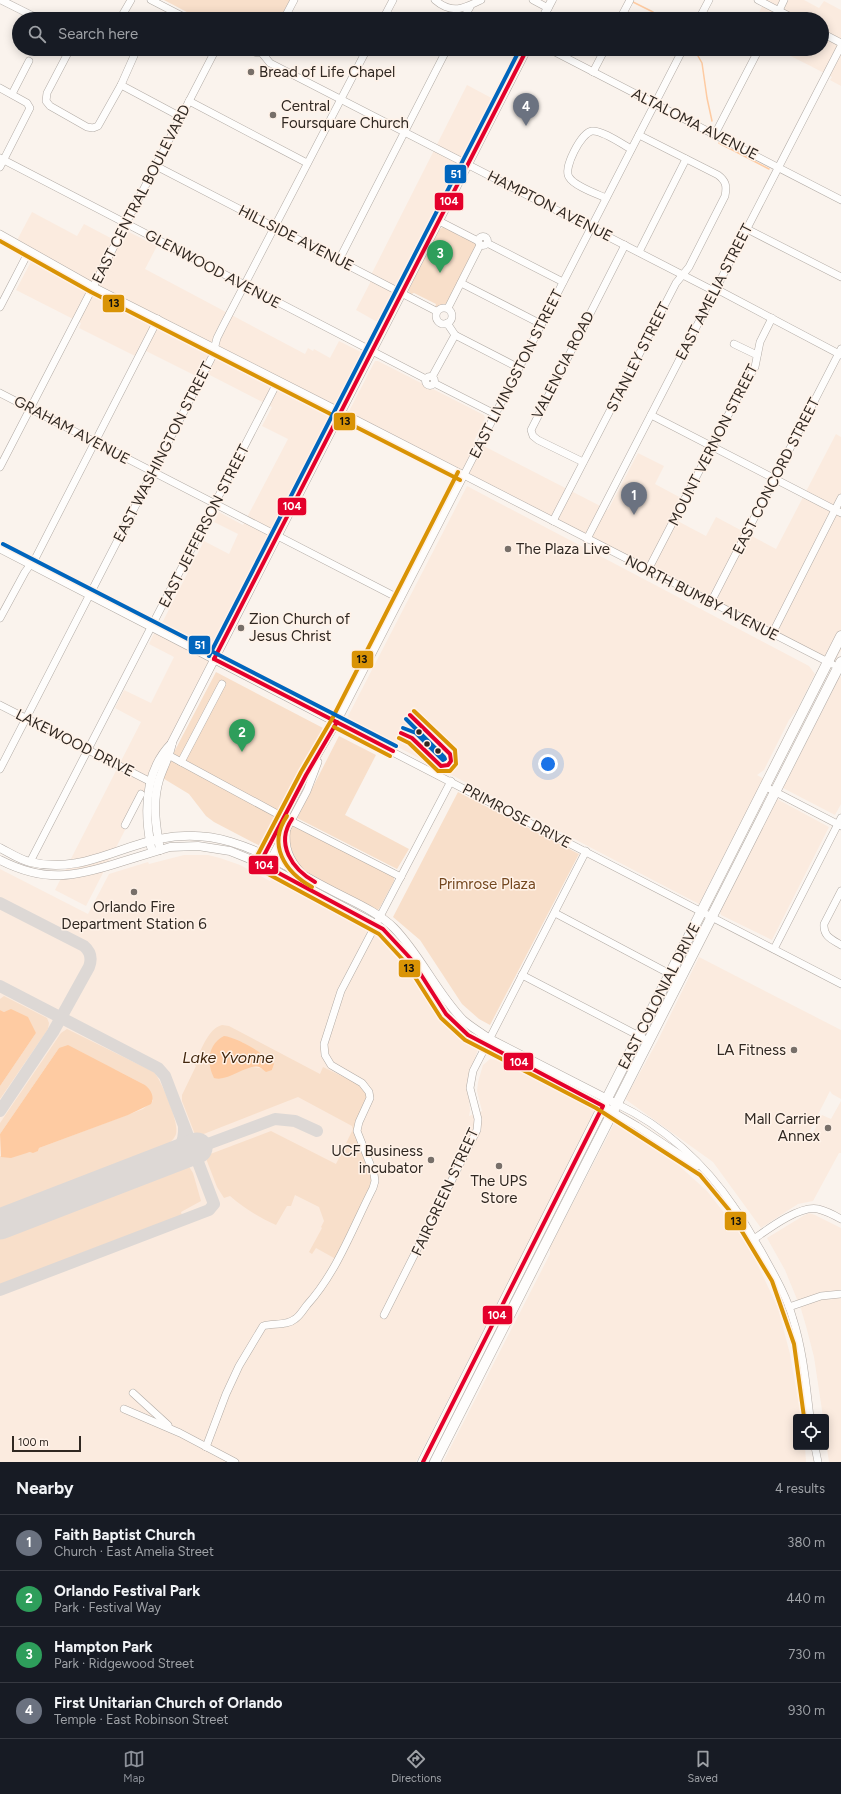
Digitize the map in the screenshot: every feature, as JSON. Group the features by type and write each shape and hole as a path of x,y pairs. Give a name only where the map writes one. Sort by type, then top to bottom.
{"highway":[{"name":"EAST COLONIAL DRIVE","path":"422,1462 841,636"},
{"name":"EAST COLONIAL DRIVE","path":"435,1462 840,666"},
{"path":"541,1254 539,1242 566,1190 565,1182"},
{"path":"524,1288 523,1280 534,1257 532,1246"}],"main road":[{"path":"156,851 147,802 151,782 162,752 172,742 523,56"},
{"path":"154,840 156,796 163,770 170,756 172,742"},
{"path":"286,830 285,839 288,855 295,867 304,876"},
{"path":"0,848 30,862 49,865 79,864 154,840 180,836 214,838 231,842 378,920"},
{"path":"0,860 11,866 32,872 48,876 63,876 92,872 156,851 181,845 230,851 265,861 304,876 378,920 411,959 446,1014 468,1035 488,1042 615,1108"}],"street":[{"path":"1,0 25,12"},
{"path":"124,12 130,0"},
{"path":"151,0 174,12"},
{"path":"288,12 294,0"},
{"path":"387,12 393,0"},
{"path":"436,0 446,6 456,9 470,7 482,0"},
{"path":"532,0 550,4"},
{"path":"624,12 630,0"},
{"path":"703,12 709,0"},
{"path":"758,0 779,11 784,0"},
{"path":"467,12 470,7"},
{"path":"829,37 841,44"},
{"name":"EAST AMELIA STREET","path":"587,538 716,290 841,44"},
{"path":"66,56 47,93 46,101 50,106 87,127 93,128 98,126 135,56"},
{"name":"EAST CENTRAL BOULEVARD","path":"0,467 212,56"},
{"name":"HAMPTON AVENUE","path":"266,56 270,63 341,98 404,132 683,275 716,290 840,353"},
{"name":"EAST WASHINGTON STREET","path":"0,769 212,357 217,338 244,285 363,56"},
{"path":"339,260 443,56"},
{"name":"ALTALOMA AVENUE","path":"562,56 841,199"},
{"path":"593,72 601,56"},
{"name":"EAST LIVINGSTON STREET","path":"265,861 283,817 337,722 679,56"},
{"path":"715,134 755,56"},
{"path":"12,94 29,61"},
{"path":"121,85 181,117"},
{"path":"0,88 27,103 30,108 2,159 0,167"},
{"path":"189,101 307,163"},
{"path":"606,198 574,183 569,178 567,173 567,168 582,138 587,133 594,131 632,149"},
{"path":"639,135 686,159 639,252"},
{"name":"GLENWOOD AVENUE","path":"2,159 495,414"},
{"name":"STANLEY STREET","path":"553,521 676,284 689,267 726,196 727,188 723,179 686,159"},
{"name":"HILLSIDE AVENUE","path":"156,166 436,311"},
{"path":"439,221 563,282"},
{"path":"747,229 841,277"},
{"name":"NORTH BUMBY AVENUE","path":"0,234 94,287 341,412 827,662 840,666"},
{"path":"448,308 482,243"},
{"name":"VALENCIA ROAD","path":"583,462 538,440 533,436 531,430 625,245"},
{"path":"0,307 29,251"},
{"path":"461,283 541,324"},
{"path":"442,307 448,308 452,313 452,317 447,324 442,324 437,321 435,315 436,311 442,307"},
{"name":"MOUNT VERNON STREET","path":"648,570 737,398 755,367 756,355 760,342 772,318"},
{"path":"0,618 24,572 36,557 158,319"},
{"path":"447,324 454,335 519,368"},
{"path":"431,380 454,335"},
{"path":"734,344 756,355"},
{"name":"EAST CONCORD STREET","path":"711,602 840,353"},
{"name":"EAST JEFFERSON STREET","path":"30,862 278,381"},
{"name":"GRAHAM AVENUE","path":"0,393 400,599"},
{"path":"651,415 838,512"},
{"path":"772,634 838,512 841,498"},
{"name":"PRIMROSE DRIVE","path":"0,549 841,984"},
{"path":"181,762 222,684"},
{"name":"LAKEWOOD DRIVE","path":"0,705 151,782"},
{"name":"EAST LIVINGSTON STREET","path":"286,830 307,791 326,741"},
{"path":"170,756 275,811 283,817"},
{"path":"206,1447 226,1394 239,1366 262,1326 273,1323 286,1324 295,1320 317,1294 334,1267 375,1181 374,1174 359,1140 357,1131 359,1122 370,1098 369,1092 362,1083 331,1065 325,1056 324,1044 338,996 451,781"},
{"path":"764,786 840,823 774,949"},
{"path":"125,825 139,798 147,802"},
{"path":"290,821 401,878"},
{"path":"265,861 286,830"},
{"name":"FAIRGREEN STREET","path":"384,1315 477,1130 478,1119 470,1088 473,1071 586,852"},
{"path":"841,891 824,924 823,930 825,935 841,945"},
{"path":"554,913 670,974 677,986"},
{"path":"522,975 649,1041"},
{"path":"615,1108 637,1126 704,1170"},
{"path":"615,1108 638,1114 688,1153 734,1207 777,1278 789,1307 800,1343 810,1414"},
{"path":"754,1239 793,1215 806,1210 817,1208 841,1219"},
{"path":"789,1307 821,1296 841,1294"},
{"path":"477,1355 486,1361"},
{"path":"133,1393 163,1421 180,1433"},
{"path":"124,1409 180,1433 235,1462"},
{"path":"816,1450 818,1462"}],"shaded area":[{"path":"765,0 804,0 819,8 824,1 841,10 841,86 830,80 832,77 791,56 829,56 829,12 759,12"},
{"path":"467,85 499,102 86,906 55,890 141,722 115,708 124,690 151,703 174,657 149,644 153,635 161,625 204,541 229,554 238,534 214,522 219,512 243,525 288,439 262,426 272,407 200,370 196,376 140,348 135,356 79,328 81,323 16,290 35,254 15,244 32,212 77,236 84,224 122,244 129,232 157,246 145,269 305,354 308,348 313,351 314,349 330,358 339,341 363,353 379,323 356,310 370,283 372,273"},
{"path":"375,361 378,361 484,415 485,418 474,441 608,510 638,453 664,466 655,484 681,498 670,517 706,536 716,517 776,549 836,434 841,437 841,650 833,665 347,415"},
{"path":"467,486 809,666 815,674 797,710 789,720 764,770 757,775 764,779 699,904 346,720"},
{"path":"840,676 841,804 835,815 783,788"},
{"path":"777,799 829,827 772,940 721,915 720,911"},
{"path":"184,855 208,855 220,858 240,865 270,881 272,877 383,937 406,963 436,1010 446,1022 478,1049 468,1081 469,1116 482,1111 477,1091 478,1082 483,1065 490,1059 497,1060 596,1110 416,1462 0,1462 0,869 88,914 109,874 148,862 149,864"},
{"path":"699,957 841,1030 841,1099 832,1094 830,1091 807,1136 817,1141 811,1137 822,1115 831,1119 841,1101 841,1153 839,1153 813,1201 798,1204 761,1228 713,1162 625,1099 657,1042"},
{"path":"616,1120 641,1135 665,1153 707,1191 736,1228 754,1257 778,1308 790,1354 800,1414 793,1414 793,1450 805,1450 806,1462 443,1462 550,1254 550,1247"},
{"path":"809,1213 841,1228 841,1462 829,1462 827,1450 829,1450 829,1414 823,1414 814,1357 806,1326 801,1309 785,1270 767,1238"}],"green space":[{"path":"164,0 290,0 284,12 187,12"},
{"path":"444,226 461,237 464,236 478,244 445,306 441,308 435,307 436,304 414,293 411,294 408,291 438,231"},
{"path":"216,672 323,728 264,844 260,846 214,822 206,816 189,794 161,777"},
{"path":"339,736 376,755 345,815 409,849 397,869 297,818"},
{"name":"Primrose Plaza","path":"458,792 579,854 490,1025 479,1019 462,1004 420,940 393,917"},
{"path":"294,826 394,877 394,881 379,909 376,911 305,874 293,859 289,847 289,834 291,828"},
{"path":"4,996 47,1018 49,1023 48,1029 0,1099 0,1086 36,1033 8,1011 4,1012 0,1010 0,999"},
{"path":"222,1025 229,1026 320,1074 323,1067 364,1087 368,1099 355,1136 371,1171 374,1183 334,1261 334,1258 316,1248 312,1254 309,1252 322,1228 321,1227 324,1221 319,1207 295,1195 291,1206 287,1206 276,1225 263,1219 230,1196 224,1198 217,1187 205,1156 271,1131 336,1164 353,1129 352,1126 298,1097 196,1137 182,1101 182,1095 196,1066 194,1064 208,1036 217,1027","holes":["242,1042 252,1050 272,1060 274,1064 272,1070 252,1067"]},
{"path":"67,1029 154,1072 165,1092 173,1112 176,1134 170,1142 162,1147 0,1210 0,1156 38,1151 39,1148 143,1109 153,1101 145,1085 116,1070 59,1048 0,1134 0,1123 61,1033"},
{"path":"188,1165 193,1173 201,1201 181,1212 182,1216 0,1285 0,1238"}],"water":[{"path":"11,1009 28,1017 36,1033 0,1086 0,1010 4,1012"},
{"name":"Lake Yvonne","path":"224,1036 247,1045 272,1060 274,1064 272,1070 266,1072 261,1068 251,1067 226,1078 214,1078 211,1072 209,1060 210,1054 215,1044"},
{"path":"68,1045 145,1085 152,1094 153,1099 151,1104 128,1115 39,1148 38,1151 33,1153 30,1152 11,1158 1,1157 0,1134 59,1048"}],"waterway":[{"path":"633,2 653,12"},
{"path":"698,56 702,63 712,121"},
{"path":"719,143 769,169"}],"taxiway":[{"path":"0,903 84,946 91,958 89,967 53,1032 0,1111"},
{"path":"0,986 158,1068 165,1076 214,1204 209,1210 0,1290"},
{"path":"197,1148 275,1119 295,1121 317,1131"},
{"path":"163,1161 176,1152 179,1148 183,1138 184,1127"}],"runway":[{"path":"0,1224 197,1148"}],"transit line":[{"name":"51","path":"209,656 516,56"},
{"name":"104","path":"214,659 523,56"},
{"name":"13","path":"0,241 91,292 460,480"},
{"name":"13","path":"458,472 332,719 301,772 255,860 254,865 379,934 406,963 441,1018 465,1040 596,1108 700,1175 729,1210 772,1281 794,1344 804,1414"},
{"name":"51","path":"3,544 396,746"},
{"name":"104","path":"214,659 393,751"},
{"name":"13","path":"399,738 409,743 438,771 450,771 456,764 455,750 414,711"},
{"name":"104","path":"401,733 412,738 441,766 448,765 451,761 450,754 410,715"},
{"name":"51","path":"403,728 416,733 443,760 445,759 406,719"},
{"name":"104","path":"337,722 306,775 260,863 383,929 411,959 446,1014 468,1035 603,1106 423,1462"},
{"name":"13","path":"334,727 390,756"},
{"name":"13","path":"287,816 281,827 279,837 279,847 282,857 294,874 312,887"},
{"name":"104","path":"292,819 287,828 285,838 288,855 299,870 315,882"}],"place":[{"name":"Bread of Life Chapel","path":"251,72"},
{"name":"Central Foursquare Church","path":"273,115"},
{"name":"First Unitarian Church of Orlando","path":"526,126"},
{"name":"Hampton Park","path":"440,273"},
{"name":"Faith Baptist Church","path":"634,515"},
{"name":"The Plaza Live","path":"508,549"},
{"name":"Zion Church of Jesus Christ","path":"241,628"},
{"name":"Orlando Festival Park","path":"242,752"},
{"name":"Orlando Fire Department Station 6","path":"134,892"},
{"name":"LA Fitness","path":"794,1050"},
{"name":"Mall Carrier Annex","path":"828,1128"},
{"name":"UCF Business incubator","path":"431,1160"},
{"name":"The UPS Store","path":"499,1166"}]}
